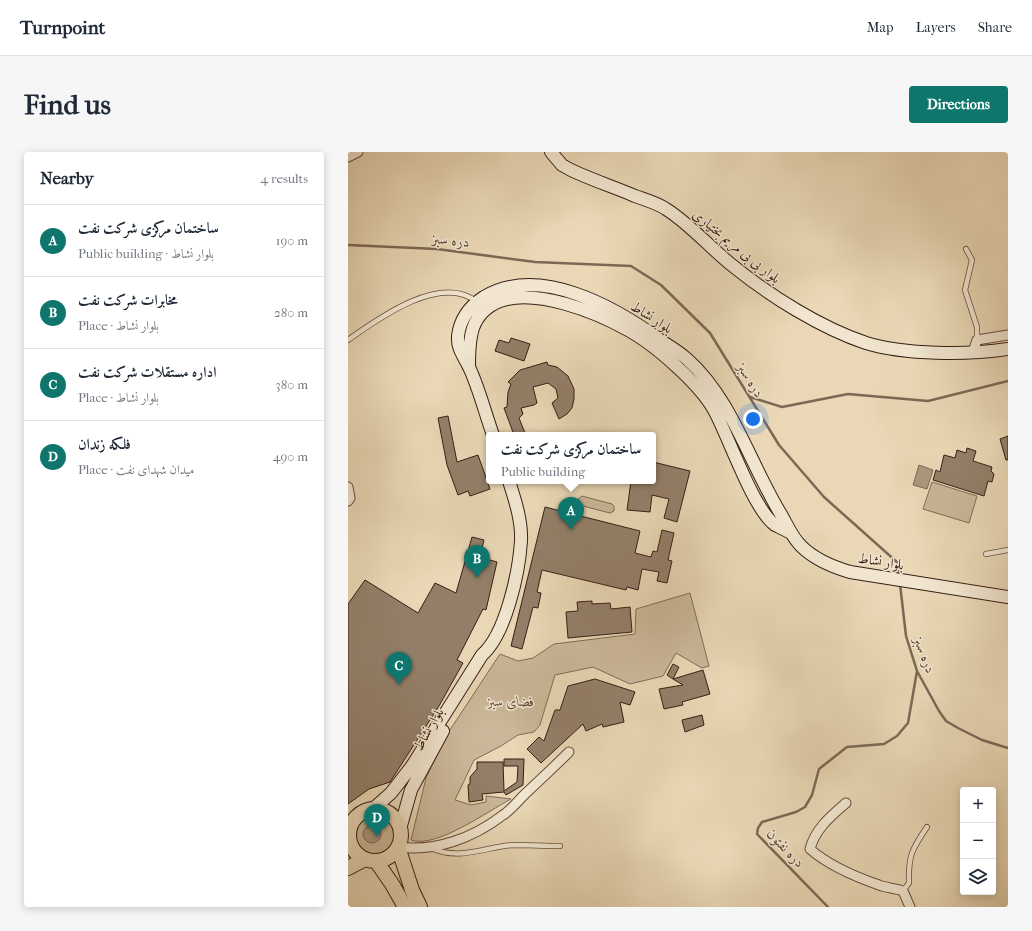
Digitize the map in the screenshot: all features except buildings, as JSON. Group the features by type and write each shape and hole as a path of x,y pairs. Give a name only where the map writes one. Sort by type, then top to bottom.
{"main road":[{"name":"بلوار بی بی مریم بختیاری","path":"551,152 559,162 571,170 668,210 733,266 752,280 792,306 861,341 881,346 925,352 973,352 1008,349"},
{"name":"بلوار نشاط","path":"492,432 469,367 460,352 458,337 464,316 477,302 495,291 524,285 559,288 595,300 642,326 687,359 718,395 740,434 771,500 783,518 788,532"},
{"name":"بلوار نشاط","path":"469,367 469,343 472,329 479,316 490,305 504,300 519,298 548,301 591,312 629,330 660,353 682,373 714,408 760,507 774,524 788,532 802,547 837,568 850,572 1008,597"},
{"name":"بلوار نشاط","path":"373,809 391,794 412,766 482,655 489,648 504,616 514,587 521,540 517,506 510,484"},
{"name":"بلوار نشاط","path":"980,592 1008,591"},
{"name":"بلوار نشاط","path":"400,829 411,790 443,730 481,671 489,655 489,648"},
{"path":"404,907 395,888 370,860 355,852 351,846 348,834 355,818 365,811 373,809 386,811 395,818 400,829 398,847 420,907"},
{"path":"348,868 370,860 389,857 398,847"},
{"path":"395,888 394,881 398,875 402,874 409,879"}],"street":[{"path":"348,156 358,152"},
{"path":"973,352 977,340 1008,335"},
{"path":"348,487 350,498 348,501"},
{"path":"398,847 415,849 431,848 456,841 504,815 569,752"},
{"path":"846,803 822,826 812,840 810,849 817,855 850,873 880,886 903,891 910,907"}],"lane":[{"path":"966,249 972,260 965,290 977,327 977,340"},
{"path":"348,340 386,313 435,293 454,291 470,296 477,302"},
{"path":"986,554 1008,550"},
{"path":"903,891 909,883 908,868 911,851 927,827"},
{"path":"431,848 441,852 460,854 512,845 560,846"}],"green space":[{"path":"932,482 977,496 969,523 923,509"},
{"path":"582,496 612,504 614,506 614,511 610,513 579,505 578,499"},
{"name":"فضای سبز","path":"690,593 709,666 702,668 676,653 663,676 630,684 593,667 555,675 540,725 534,732 518,735 474,760 455,800 471,805 486,802 486,796 511,799 476,820 448,834 422,841 411,840 426,778 444,739 500,654 518,661 533,658 554,644 635,634 636,609"},
{"path":"370,814 378,814 389,820 395,831 395,839 389,850 378,856 370,856 359,850 353,839 353,831 359,820"}],"shaded area":[{"path":"919,465 933,470 927,489 913,485"},
{"path":"368,825 376,825 381,830 379,841 376,843 368,843 363,838 363,830"}],"waterway":[{"name":"دره سبز","path":"348,245 437,249 535,262 631,266 661,285 710,333 779,445 824,497 898,563 899,577"},
{"path":"750,397 782,407 848,394 928,401 1008,381"},
{"name":"دره سبز","path":"900,584 906,636 917,671 939,711 946,721 958,728 982,740 1008,748"},
{"name":"دره نفتون","path":"828,907 757,834 758,828 762,822 796,812 805,807 812,795 819,769 847,747 884,744 897,736 908,723 917,671"}],"place":[{"name":"ساختمان مرکزی شرکت نفت","path":"571,530"},
{"name":"مخابرات شرکت نفت","path":"477,578"},
{"name":"اداره مستقلات شرکت نفت","path":"399,685"},
{"name":"فلکه زندان","path":"377,837"}]}
